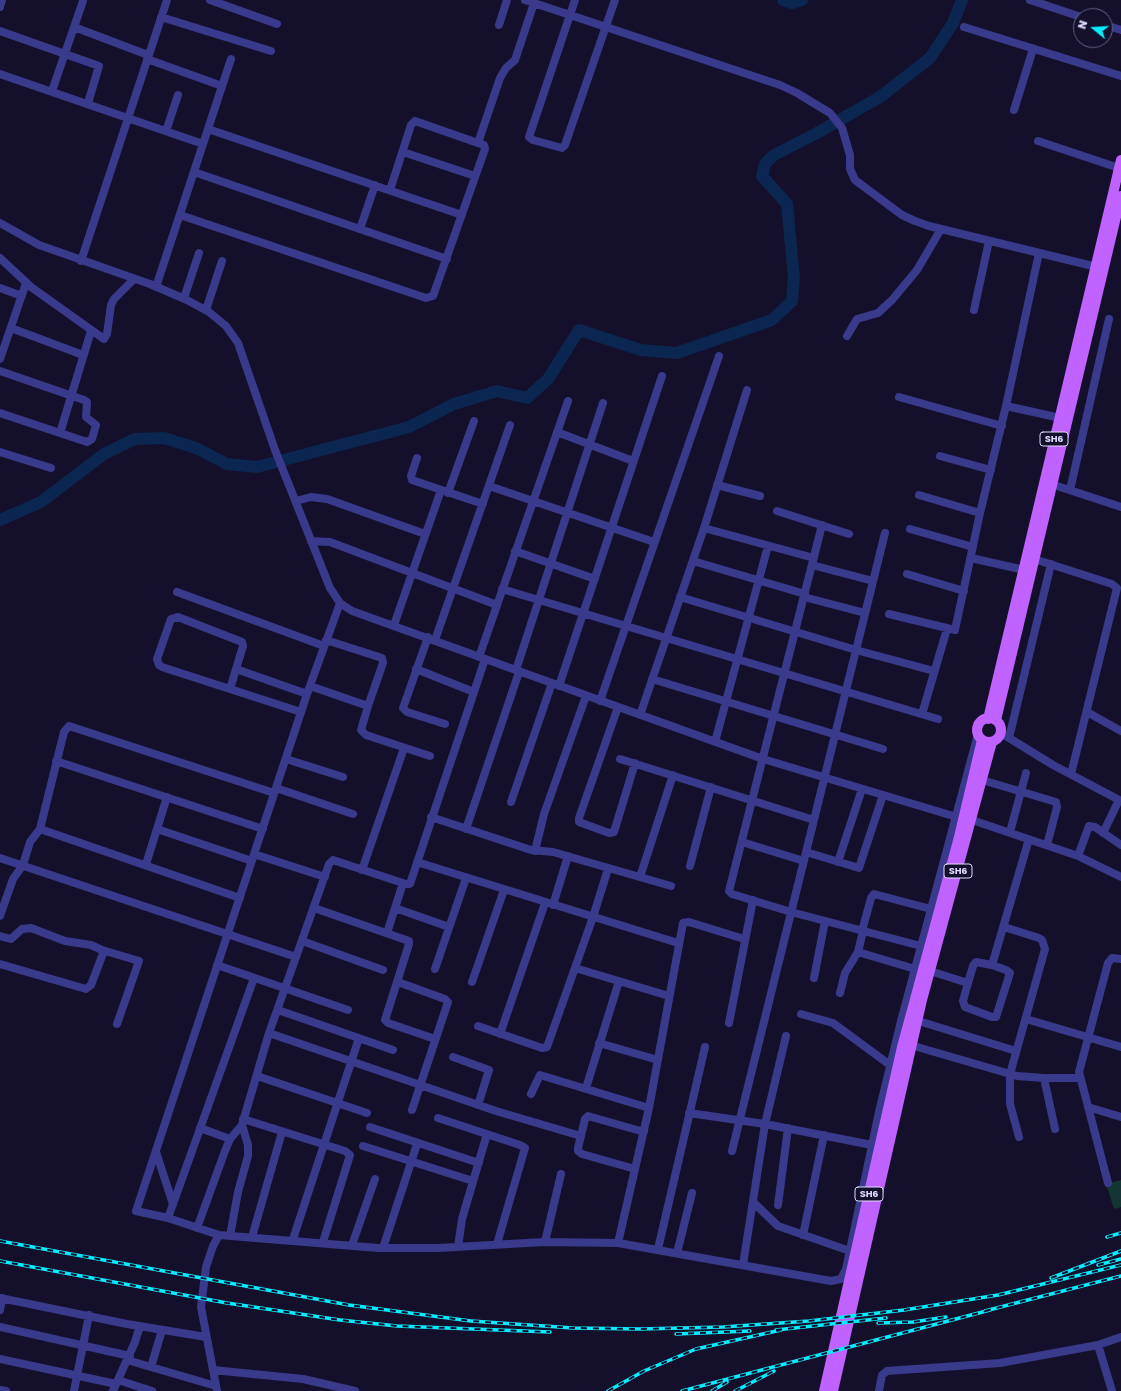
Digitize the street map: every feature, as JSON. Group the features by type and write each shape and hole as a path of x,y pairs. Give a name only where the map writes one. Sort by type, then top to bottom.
{"main road":[{"name":"SH6","path":"833,1391 918,999 930,971 964,819 982,780 984,738 979,726 992,719 1099,268 1120,164"},
{"name":"SH6","path":"1099,268 1121,196"},
{"name":"SH6","path":"1027,571 1034,559 1048,483"},
{"path":"984,738 1005,735 999,724 992,719"},
{"name":"SH6","path":"824,1391 918,999 984,738"}],"street":[{"path":"0,6 2,0"},
{"path":"81,261 167,0"},
{"path":"210,0 277,24"},
{"path":"499,25 507,0"},
{"path":"575,0 530,134 530,139 564,148 615,0"},
{"path":"1030,0 1073,14"},
{"path":"52,91 83,1"},
{"path":"478,143 500,78 506,68 515,60 530,1 605,28 780,85 825,110 834,117 842,128 850,155 850,169 855,180 902,215 929,226 1099,268"},
{"path":"161,17 197,30 271,51"},
{"path":"964,27 1121,76"},
{"path":"74,28 222,86"},
{"path":"0,31 99,66 88,104"},
{"path":"1014,110 1033,49"},
{"path":"156,287 231,58"},
{"path":"0,74 203,144"},
{"path":"166,131 178,95"},
{"path":"180,215 426,298 430,298 436,292 485,149 484,145 414,121 411,124 390,190"},
{"path":"208,129 462,214"},
{"path":"1038,141 1120,164"},
{"path":"403,152 475,176"},
{"path":"194,172 447,259"},
{"path":"360,229 375,185"},
{"path":"0,223 39,245 184,298 206,310 226,326 238,343 276,450 330,588 340,603 352,611 763,759 1010,832 1078,856 1121,877"},
{"path":"847,336 857,319 878,312 892,300 917,270 941,229"},
{"path":"974,310 990,241"},
{"path":"184,298 199,253"},
{"path":"889,614 946,629 953,630 956,628 980,513 1002,426 1040,253"},
{"path":"0,258 26,283 102,338 106,338 111,305 117,295 134,279"},
{"path":"206,310 222,261"},
{"path":"0,359 6,332 22,296 26,283"},
{"path":"0,288 22,296"},
{"path":"1070,490 1109,319"},
{"path":"60,433 91,331"},
{"path":"6,332 83,355"},
{"path":"600,701 624,625 719,356"},
{"path":"0,371 87,402 85,414 96,424 96,428 89,442 0,413"},
{"path":"511,802 584,613 662,376"},
{"path":"640,715 704,528 746,390"},
{"path":"899,397 1002,426"},
{"path":"197,1228 230,1139 242,1122 270,1033 329,864 333,860 410,884 431,817 474,692 502,589 568,401"},
{"path":"466,829 603,403"},
{"path":"1006,406 1063,419"},
{"path":"394,625 426,534 474,421"},
{"path":"444,724 404,711 403,706 416,669 432,639 453,588 510,425"},
{"path":"557,432 634,462"},
{"path":"0,452 51,468"},
{"path":"940,456 991,470"},
{"path":"417,458 411,476 412,480 482,504"},
{"path":"1048,483 1121,507"},
{"path":"717,485 760,496"},
{"path":"489,486 567,514 654,542"},
{"path":"919,496 980,513"},
{"path":"296,501 311,497 327,499 426,534"},
{"path":"777,510 849,534"},
{"path":"822,525 729,891 732,894 791,912 921,946"},
{"path":"704,528 768,546 873,581"},
{"path":"910,529 973,547"},
{"path":"732,1151 885,533"},
{"path":"312,541 330,542 497,605"},
{"path":"715,742 768,546"},
{"path":"515,551 595,579"},
{"path":"971,558 1027,571"},
{"path":"1034,559 1112,584 1117,588 1087,712 1070,774"},
{"path":"693,560 865,613"},
{"path":"1051,564 1005,735 1070,774 1120,800 1103,834"},
{"path":"907,574 964,590"},
{"path":"502,589 938,719"},
{"path":"177,592 325,643 382,658 383,663 362,726 363,733 430,756"},
{"path":"680,597 856,650 934,671"},
{"path":"340,603 301,712 136,1211 168,1218 219,1235 293,1239 383,1248 545,1242 618,1242 836,1281 844,1276 890,1065 931,909 964,819"},
{"path":"230,689 243,646 242,642 178,617 171,619 157,659 160,665 230,689 301,712"},
{"path":"922,714 946,629"},
{"path":"236,669 368,706"},
{"path":"416,669 474,692"},
{"path":"652,679 774,714 883,748"},
{"path":"535,851 544,814 586,696"},
{"path":"618,707 579,818 579,822 609,832 614,832 635,763"},
{"path":"1087,712 1121,732"},
{"path":"0,916 2,899 22,865 30,842 40,829 64,732 69,726 353,814"},
{"path":"362,870 404,748"},
{"path":"286,759 343,777"},
{"path":"620,759 814,820"},
{"path":"56,761 262,829"},
{"path":"1010,832 1026,774"},
{"path":"640,877 673,775"},
{"path":"982,780 1054,800 1057,804 1047,845"},
{"path":"690,866 711,788"},
{"path":"838,862 862,789"},
{"path":"806,852 857,868 860,866 884,795"},
{"path":"146,864 167,797"},
{"path":"431,817 535,851 548,850 608,869 671,886"},
{"path":"1078,856 1089,826 1094,827 1121,845"},
{"path":"157,828 325,877"},
{"path":"40,829 146,864 240,898"},
{"path":"992,966 1029,839"},
{"path":"742,842 804,861"},
{"path":"500,1034 568,856"},
{"path":"0,858 296,957"},
{"path":"417,862 678,943"},
{"path":"478,1026 542,1048 547,1047 593,917 608,869"},
{"path":"435,969 466,878"},
{"path":"387,933 403,883"},
{"path":"472,982 504,890"},
{"path":"840,993 844,973 858,952 871,898 874,894 931,909"},
{"path":"730,1023 744,939 753,900"},
{"path":"314,908 387,933 406,940 409,943 398,982 385,1018 386,1022 435,1039"},
{"path":"395,908 449,928"},
{"path":"814,978 825,921"},
{"path":"618,1242 650,1108 682,926 685,922 744,939"},
{"path":"0,936 11,939 22,928 31,928 65,941 91,945 104,951 139,962 117,1024"},
{"path":"1004,928 1039,938 1044,944 1045,949 1010,1074 1009,1098 1019,1137"},
{"path":"302,941 383,970"},
{"path":"0,964 81,989 86,989 91,985 104,951"},
{"path":"858,952 915,969"},
{"path":"1108,1183 1080,1078 1079,1067 1108,963 1112,958 1121,960"},
{"path":"976,962 1006,970 1010,973 996,1017 992,1017 965,1007 963,1001 968,983 973,966 976,962"},
{"path":"217,965 348,1010"},
{"path":"575,968 669,996"},
{"path":"930,971 968,983"},
{"path":"168,1218 254,978"},
{"path":"586,1088 619,981"},
{"path":"398,982 447,1000 448,1004 412,1110"},
{"path":"278,1010 393,1050"},
{"path":"801,1014 833,1023 890,1065"},
{"path":"902,1016 1016,1051"},
{"path":"1026,1019 1121,1047"},
{"path":"270,1033 478,1105 581,1136"},
{"path":"743,1265 765,1124 786,1036"},
{"path":"293,1239 359,1038"},
{"path":"896,1041 1010,1074 1044,1078 1080,1078"},
{"path":"600,1043 658,1060"},
{"path":"658,1249 704,1047"},
{"path":"453,1057 489,1070 478,1105"},
{"path":"531,1094 540,1075 650,1108"},
{"path":"256,1076 367,1113"},
{"path":"1044,1078 1055,1129"},
{"path":"1088,1107 1121,1117"},
{"path":"689,1113 788,1128 872,1145"},
{"path":"635,1169 579,1153 578,1148 585,1119 588,1116 644,1132"},
{"path":"438,1118 520,1145 525,1148 496,1244"},
{"path":"242,1122 282,1132 345,1151 350,1155 323,1242"},
{"path":"230,1236 238,1192 248,1156 248,1145 242,1122"},
{"path":"370,1127 417,1144 479,1163"},
{"path":"200,1128 230,1139"},
{"path":"778,1204 788,1128"},
{"path":"252,1237 282,1132"},
{"path":"458,1246 462,1219 487,1134"},
{"path":"803,1235 824,1135"},
{"path":"383,1248 417,1144"},
{"path":"363,1146 473,1181"},
{"path":"156,1152 173,1204"},
{"path":"545,1242 561,1174"},
{"path":"352,1245 374,1180"},
{"path":"677,1253 692,1193"},
{"path":"753,1202 778,1226 850,1251"},
{"path":"216,1389 201,1307 206,1267 213,1246 219,1235"},
{"path":"0,1310 1,1298 140,1326 206,1337"},
{"path":"74,1391 76,1374 89,1315"},
{"path":"115,1385 128,1358 140,1326"},
{"path":"0,1327 83,1345 128,1358 216,1389"},
{"path":"151,1367 162,1330"},
{"path":"882,1390 882,1375 887,1370 1000,1363 1098,1345 1121,1338"},
{"path":"1098,1345 1112,1391"},
{"path":"0,1358 76,1374 115,1385 152,1391"},
{"path":"212,1370 303,1379 355,1391"},
{"path":"0,1390 6,1391"}],"green space":[{"path":"1121,1180 1121,1207 1114,1209 1106,1184"}],"waterway":[{"path":"783,0 792,3 802,0"},
{"path":"0,520 41,502 104,454 135,439 164,438 196,448 227,464 257,467 409,427 454,404 497,391 527,398 548,379 579,330 641,350 677,353 772,320 792,301 794,278 787,204 762,176 765,164 774,155 817,133 880,97 930,58 953,23 962,0"}],"railway":[{"path":"1107,1237 1121,1233"},
{"path":"0,1241 349,1305 471,1321 573,1328 640,1329 723,1327 809,1321 904,1310 998,1295 1121,1265"},
{"path":"1051,1278 1121,1251"},
{"path":"1098,1265 1121,1259"},
{"path":"0,1261 227,1303 340,1320 397,1326 550,1332"},
{"path":"985,1311 1121,1276"},
{"path":"682,1391 990,1310"},
{"path":"878,1323 913,1322 946,1317"},
{"path":"776,1330 886,1318"},
{"path":"608,1391 644,1371 696,1349 781,1330"},
{"path":"676,1334 750,1331"},
{"path":"735,1391 774,1371"},
{"path":"712,1391 727,1382"}]}
